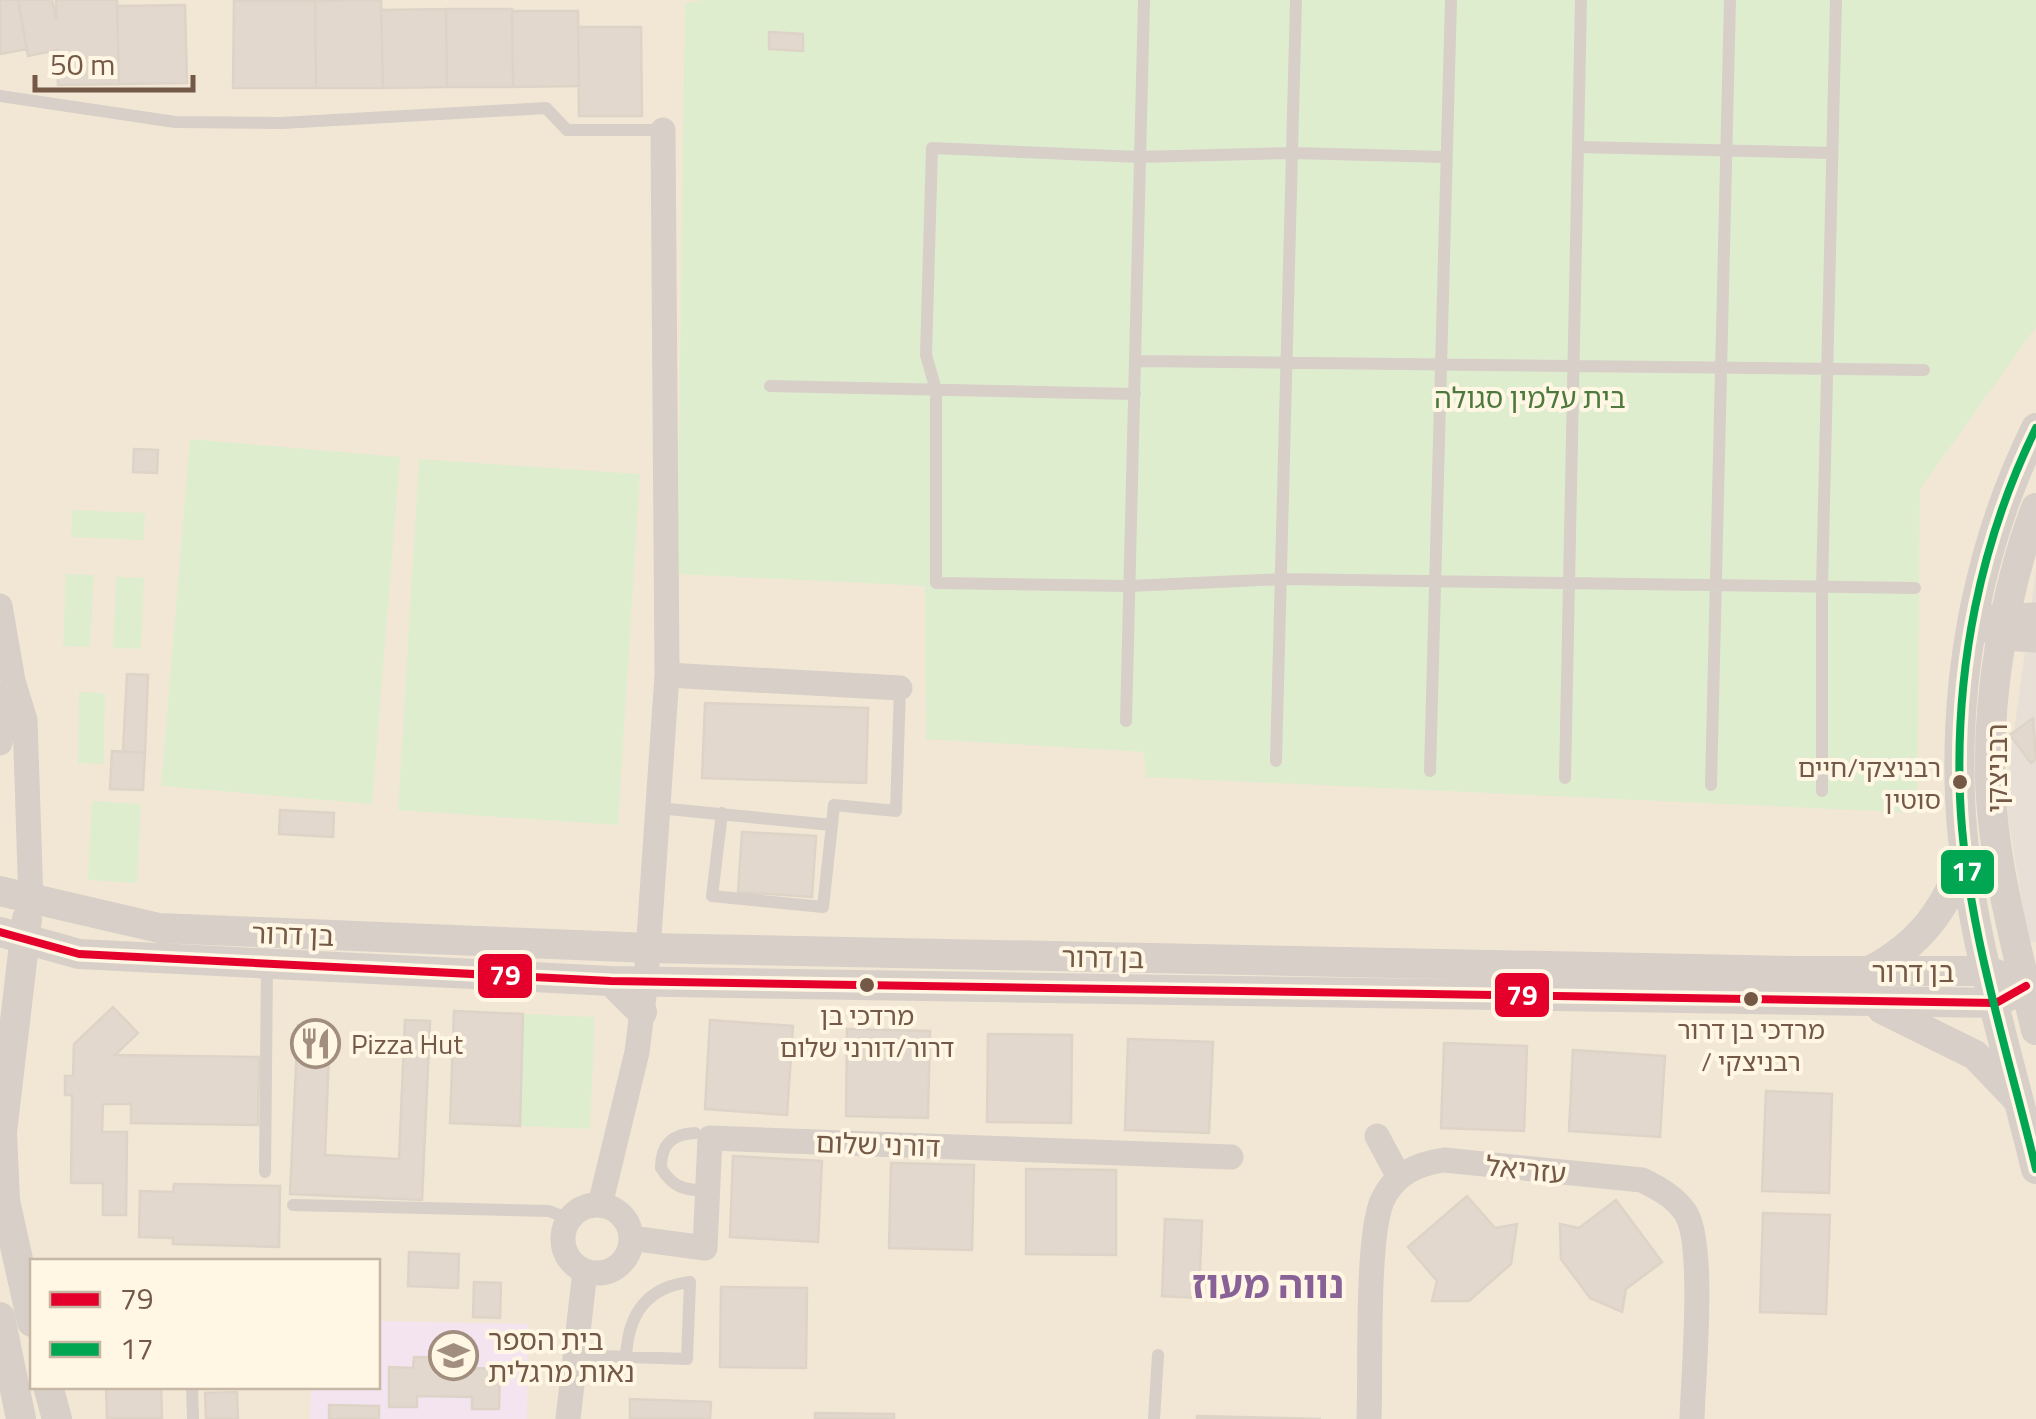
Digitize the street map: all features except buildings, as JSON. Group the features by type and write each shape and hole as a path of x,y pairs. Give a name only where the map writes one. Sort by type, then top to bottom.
{"street":[{"path":"600,1205 637,1052 650,948 667,675 663,130"},
{"name":"רבניצקי","path":"2036,428 1988,548 1971,622 1960,776 1967,847 1988,971 2036,1169"},
{"path":"2032,519 2028,549 2036,573"},
{"name":"רבניצקי","path":"2032,519 2003,625 1990,779 2036,1030"},
{"path":"0,606 13,681 26,720 31,901 12,936 2,1150 6,1201 30,1303"},
{"path":"2003,625 2036,615"},
{"path":"1971,622 2003,625 2036,640"},
{"path":"667,675 900,688"},
{"path":"0,743 13,681"},
{"path":"1967,847 1952,894 1934,920 1864,986 1913,1020 1975,1055 2020,1104"},
{"name":"בן דרור","path":"0,892 159,928 650,948 1864,986 1996,1003"},
{"name":"בן דרור","path":"12,936 79,954 611,981 1864,986 1988,971 2026,986"},
{"path":"10,1038 19,998 34,978 51,964 79,954"},
{"path":"611,981 642,1012"},
{"path":"1996,1003 2026,986"},
{"path":"1369,1419 1375,1238 1382,1202 1399,1177 1377,1136"},
{"name":"דורני שלום","path":"631,1238 705,1248 710,1138 1230,1158"},
{"name":"עזריאל","path":"1399,1177 1419,1164 1444,1160 1642,1180 1668,1194 1687,1214 1696,1251 1692,1419"},
{"path":"568,1419 584,1271 564,1248 569,1218 588,1206 600,1205 625,1220 631,1238 625,1259 617,1267 607,1272 584,1271"},
{"path":"0,1320 21,1419"},
{"path":"49,1389 56,1419"}],"lane":[{"path":"1126,721 1144,0"},
{"path":"1276,761 1296,0"},
{"path":"1430,771 1451,0"},
{"path":"1565,778 1580,0"},
{"path":"1711,785 1730,0"},
{"path":"1822,791 1822,586 1836,0"},
{"path":"0,96 176,122 282,123 546,108 567,130 663,130"},
{"path":"1578,147 1832,153"},
{"path":"1446,157 1292,152 1139,157 932,148 926,355 936,390 936,583 1128,586 1281,579 1915,588"},
{"path":"1136,361 1924,370"},
{"path":"770,386 1135,394"},
{"path":"722,813 712,896 824,907 834,805 896,811 900,688"},
{"path":"658,808 832,825"},
{"path":"265,1172 266,963"},
{"path":"695,1133 678,1134 667,1142 661,1168 670,1183 708,1192"},
{"path":"293,1205 549,1212 569,1218"},
{"path":"576,1355 626,1357 687,1359 690,1282 671,1284 645,1301 631,1318 626,1357"},
{"path":"1154,1419 1158,1355"},
{"path":"192,1389 192,1419"}],"shaded area":[{"path":"0,0 2036,0 2036,1419 0,1419"},
{"path":"2036,571 2036,942 2028,941 2005,798"},
{"name":"בית הספר נאות מרגלית","path":"380,1321 528,1324 527,1419 310,1419 311,1389 380,1389"}],"green space":[{"name":"בית עלמין סגולה","path":"2036,0 2036,327 1920,489 1917,813 1146,777 1144,752 926,739 925,586 677,574 685,3"},
{"path":"190,439 400,457 372,804 161,786"},
{"path":"419,459 640,474 618,825 398,810"},
{"path":"72,510 145,513 144,540 71,537"},
{"path":"66,574 94,575 90,647 63,646"},
{"path":"116,577 144,578 141,649 113,648"},
{"path":"79,692 105,693 104,764 78,763"},
{"path":"92,801 141,804 137,883 88,880"},
{"path":"454,1011 595,1017 590,1129 450,1123"}],"transit line":[{"name":"17","path":"2036,428 2000,516 1975,607 1962,701 1960,749 1960,797 1970,891 2036,1169"},
{"name":"79","path":"0,932 79,954 611,981 1996,1003 2026,986"}],"place":[{"name":"רבניצקי/חיים סוטין","path":"1960,782"},
{"name":"מרדכי בן דרור/דורני שלום","path":"867,985"},
{"name":"מרדכי בן דרור / רבניצקי","path":"1751,999"},
{"name":"Pizza Hut","path":"316,1043"},
{"name":"בית הספר נאות מרגלית","path":"453,1355"}],"district":[{"name":"נווה מעוז","path":"1268,1284"}]}
